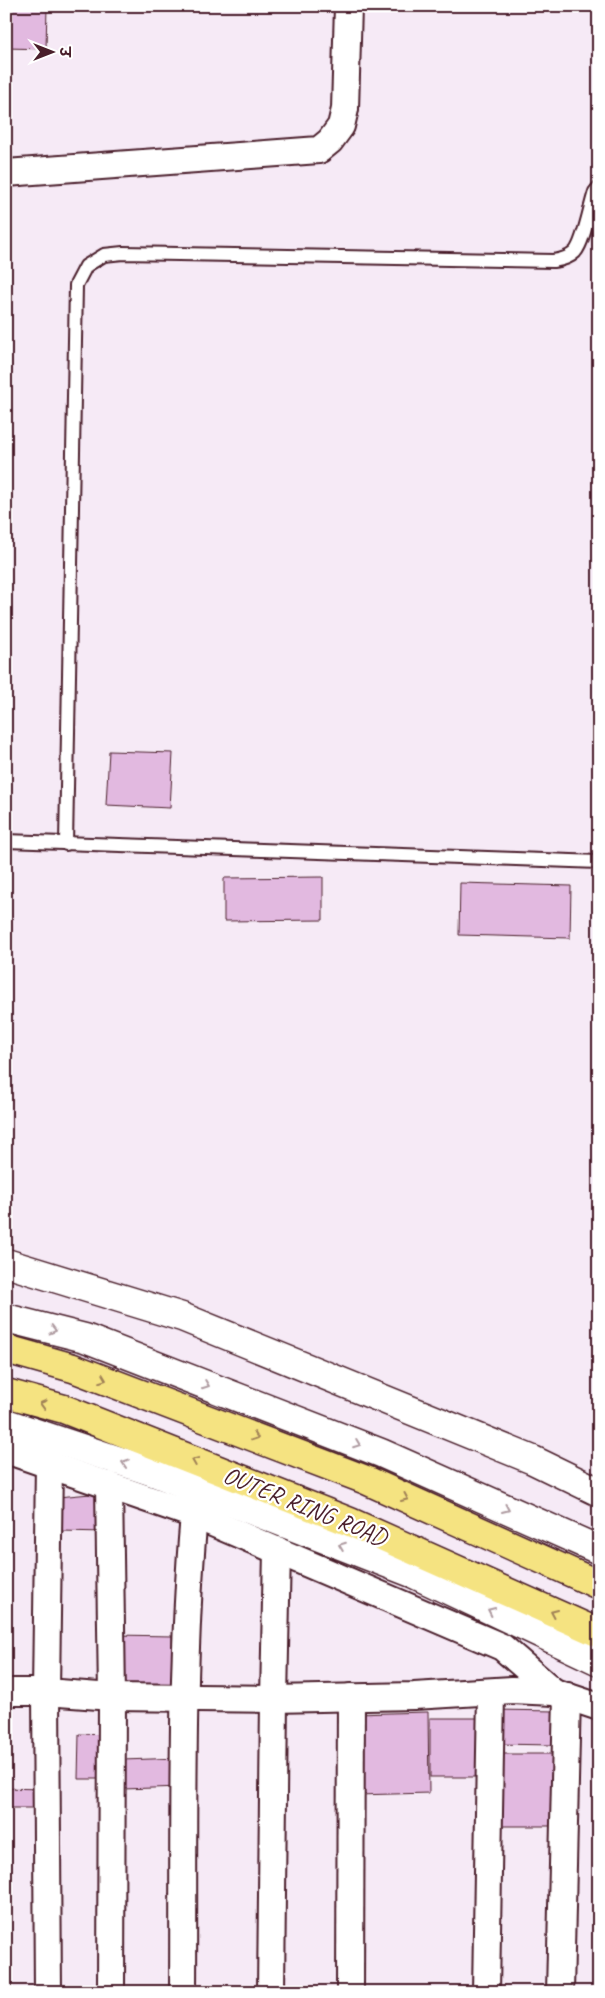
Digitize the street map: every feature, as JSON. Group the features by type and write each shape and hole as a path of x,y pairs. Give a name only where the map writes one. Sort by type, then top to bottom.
{"main road":[{"name":"OUTER RING ROAD","path":"6,1349 73,1368 366,1480 599,1585"},
{"name":"OUTER RING ROAD","path":"6,1393 64,1409 350,1522 599,1633"}],"street":[{"path":"6,173 319,150 330,141 341,126 345,109 348,6"},
{"path":"6,1263 182,1317 533,1460 599,1492"},
{"path":"6,1318 85,1338 381,1453 599,1550"},
{"name":"OUTER RING ROAD","path":"6,1423 156,1472 412,1573 599,1661"},
{"path":"6,1450 49,1463 194,1515 502,1647 561,1694"},
{"path":"48,1992 46,1692 49,1463"},
{"path":"109,1485 112,1697 111,1992"},
{"path":"183,1992 185,1698 189,1578 194,1515"},
{"path":"271,1992 277,1550"},
{"path":"6,1692 46,1692 112,1697 274,1699 512,1690 561,1694 599,1707"},
{"path":"486,1992 491,1692"},
{"path":"560,1992 561,1694"},
{"path":"350,1992 351,1697"}],"lane":[{"path":"66,844 76,285 86,266 104,255 124,253 553,261 565,259 575,252 582,238 595,192 599,187"},
{"path":"6,841 599,862"}],"building":[{"path":"6,6 47,6 46,49 6,48"},
{"path":"109,751 173,753 170,808 106,805"},
{"path":"323,877 323,920 224,921 224,878"},
{"path":"460,883 571,886 570,938 459,935"},
{"path":"101,1493 106,1532 61,1531 58,1497"},
{"path":"116,1635 172,1636 173,1687 118,1690"},
{"path":"495,1710 555,1711 554,1745 495,1744"},
{"path":"428,1712 429,1793 357,1795 355,1714"},
{"path":"430,1718 484,1718 484,1777 430,1777"},
{"path":"79,1734 108,1735 107,1779 78,1779"},
{"path":"498,1754 557,1754 557,1826 498,1826"},
{"path":"181,1758 182,1787 123,1789 122,1760"},
{"path":"6,1788 41,1789 40,1808 6,1808"}]}
